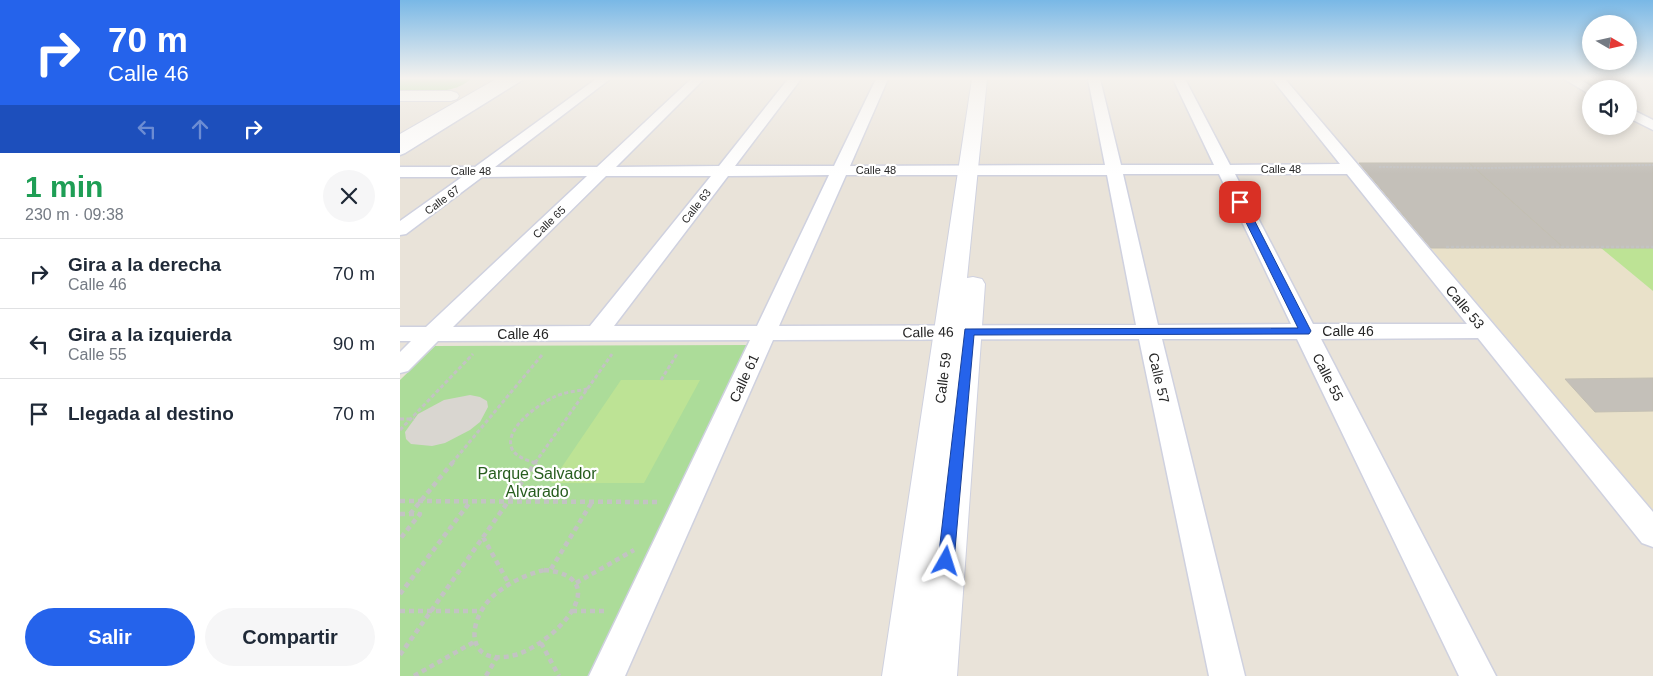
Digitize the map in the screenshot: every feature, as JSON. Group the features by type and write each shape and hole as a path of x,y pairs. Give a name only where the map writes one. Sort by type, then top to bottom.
{"street":[{"path":"400,126 426,111"},
{"path":"400,150 424,131 457,111"},
{"path":"400,141 424,131 461,111"},
{"name":"Calle 67","path":"400,230 561,111"},
{"name":"Calle 65","path":"400,365 665,111"},
{"name":"Calle 63","path":"596,334 770,111"},
{"name":"Calle 61","path":"607,676 868,111"},
{"name":"Calle 59","path":"934,676 959,331 976,170 979,111"},
{"name":"Calle 59","path":"976,170 987,111"},
{"name":"Calle 57","path":"1101,111 1227,676"},
{"name":"Calle 55","path":"1195,111 1478,676"},
{"name":"Calle 53","path":"1304,111 1653,534"},
{"path":"1637,117 1653,126"},
{"name":"Calle 48","path":"400,172 1351,168"},
{"name":"Calle 59","path":"904,676 959,331"},
{"name":"Calle 46","path":"400,334 1485,331"}],"path":[{"path":"1351,168 1653,165"},
{"path":"1416,247 1653,247"},
{"path":"400,430 474,353"},
{"path":"410,514 544,353"},
{"path":"400,655 613,353"},
{"path":"661,380 677,353"},
{"path":"535,463 521,460 512,452 510,442 514,430 537,407 554,398 588,388"},
{"path":"400,419 412,419"},
{"path":"400,594 471,501"},
{"path":"400,502 667,502"},
{"path":"550,570 592,502"},
{"path":"400,514 420,514 400,539"},
{"path":"483,536 509,584"},
{"path":"576,583 640,546"},
{"path":"550,570 559,570 570,575 576,583 578,596 572,612 562,626 541,643 515,656 497,658 485,655 476,648 472,638 474,625 481,611 494,596 509,584 527,574 550,570"},
{"path":"400,611 481,611"},
{"path":"572,612 614,611"},
{"path":"414,676 474,642"},
{"path":"541,643 559,676"},
{"path":"486,676 497,658"}],"shaded area":[{"path":"1431,248 1601,248 1653,291 1653,511"},
{"path":"470,395 487,401 488,407 480,422 470,430 445,443 432,446 411,444 406,439 405,432 418,414 444,400"}],"green space":[{"path":"1601,248 1653,248 1653,291"},
{"name":"Parque Salvador Alvarado","path":"752,345 597,676 400,676 400,380 435,346"},
{"path":"621,380 700,380 644,483 551,483"}],"building":[{"path":"1359,163 1469,163 1564,248 1431,248"},
{"path":"1469,163 1653,163 1653,248 1564,248"},
{"path":"1653,378 1653,411 1595,412 1565,379"}],"route":[{"path":"946,561 969,331 1305,331 1240,202"}]}
